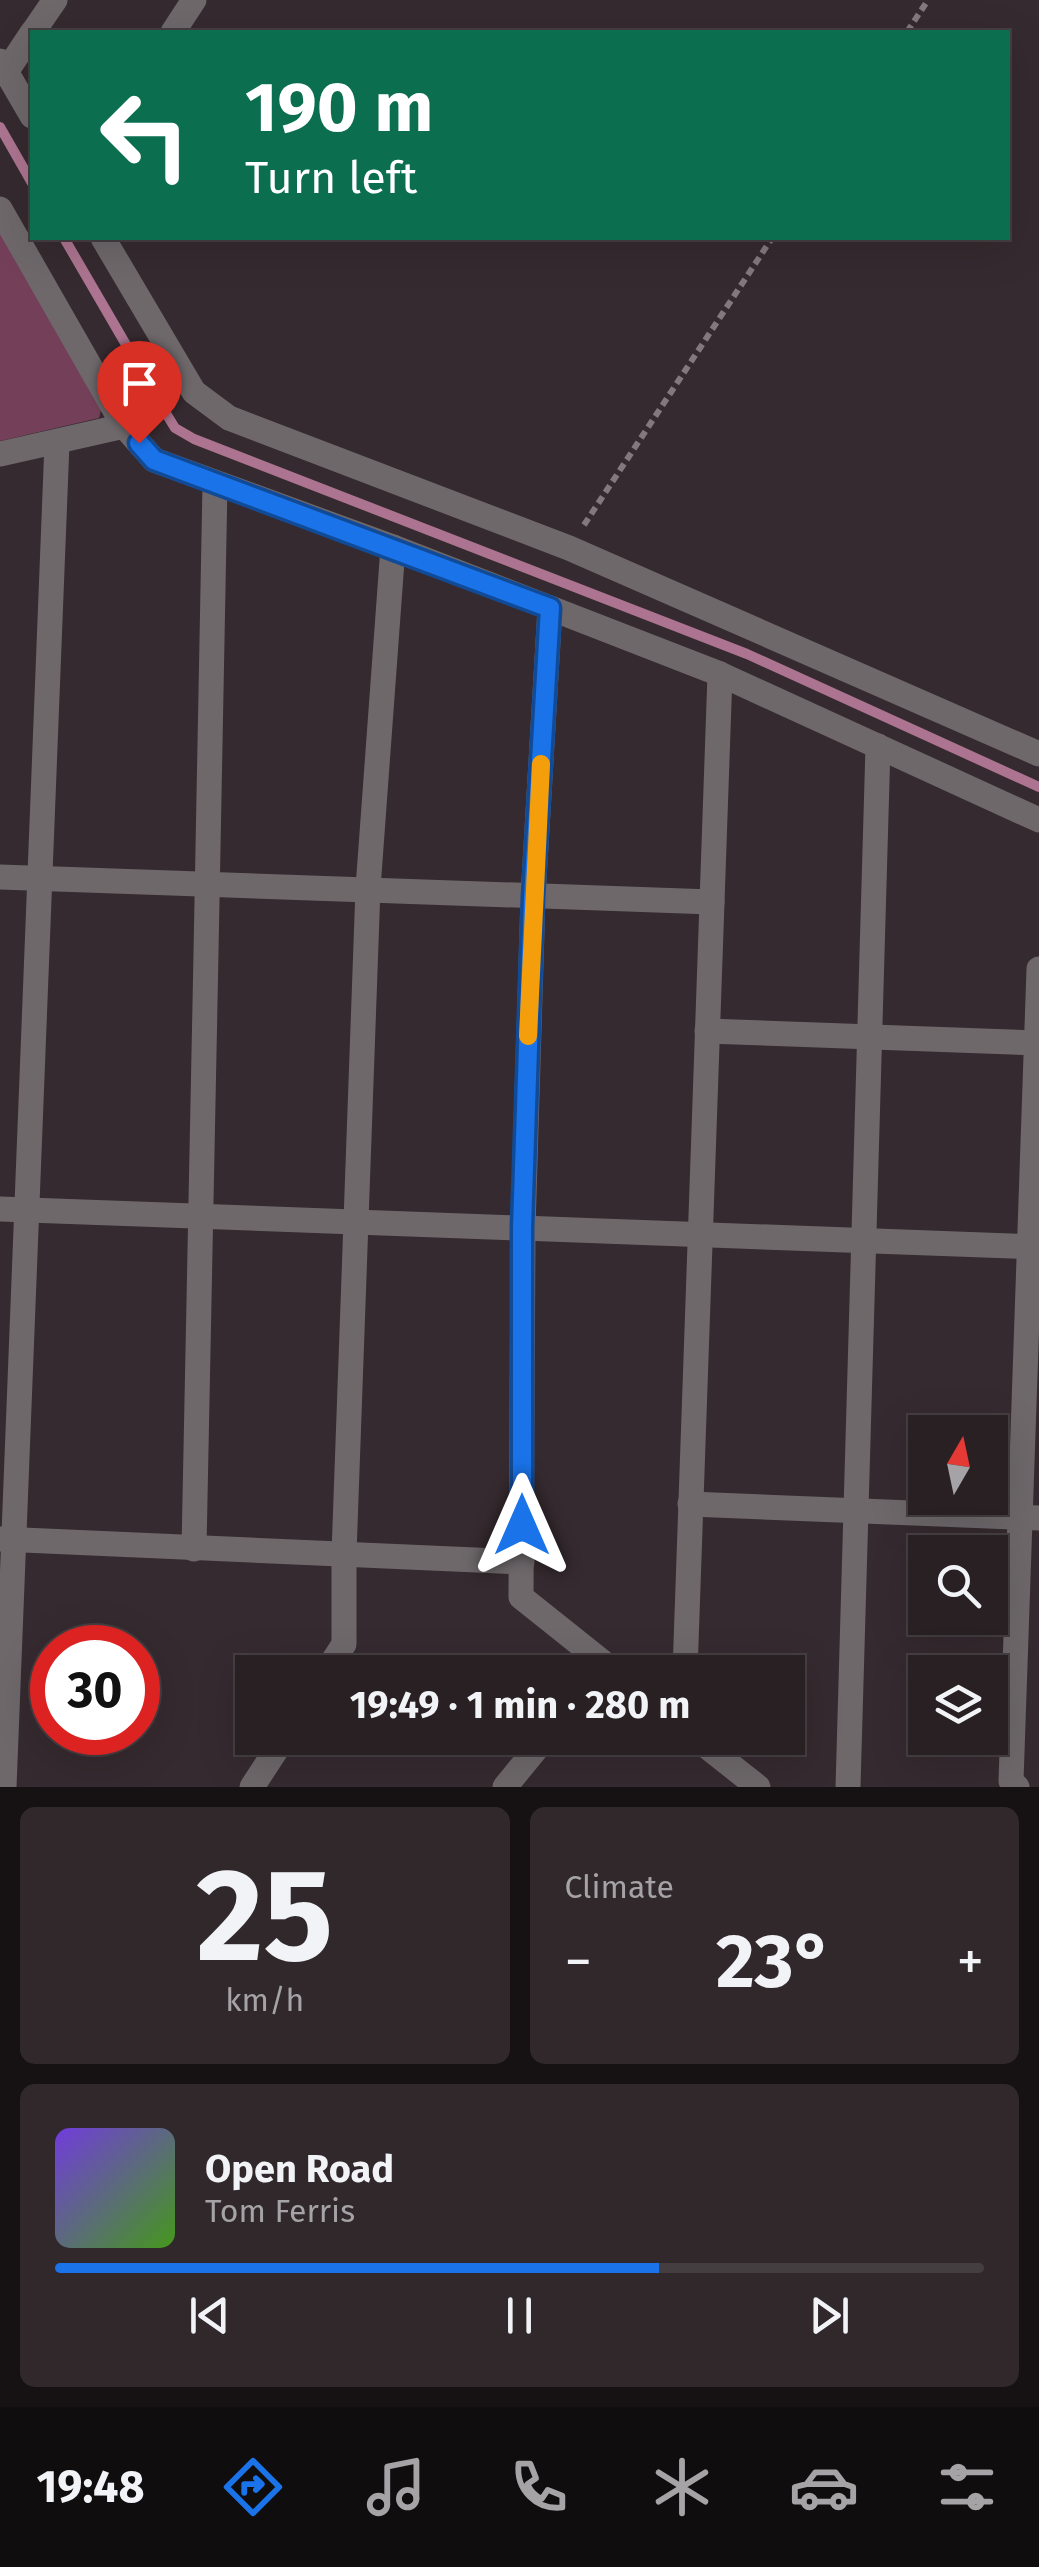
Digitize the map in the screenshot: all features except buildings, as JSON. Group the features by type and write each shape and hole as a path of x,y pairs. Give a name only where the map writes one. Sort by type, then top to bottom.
{"street":[{"path":"35,30 55,0"},
{"path":"174,30 194,0"},
{"path":"30,36 3,66 30,113"},
{"path":"0,209 124,426 154,460 720,674 1039,820"},
{"path":"105,240 194,392 229,418 569,548 1039,754"},
{"path":"0,454 124,426"},
{"path":"4,1787 13,1209 40,879 57,443"},
{"path":"194,1549 204,1218 205,882 215,484"},
{"path":"337,1655 344,1644 368,888 392,547"},
{"path":"550,608 533,897 522,1228 521,1597 589,1655"},
{"path":"685,1655 720,674"},
{"path":"848,1787 878,746"},
{"path":"0,877 712,902"},
{"path":"1017,1787 1010,1781 1030,1518 1039,969"},
{"path":"707,1031 1038,1043"},
{"path":"13,1209 1034,1246"},
{"path":"690,1504 1030,1518"},
{"path":"7,1540 522,1562"},
{"path":"252,1787 273,1755"},
{"path":"505,1787 532,1755"},
{"path":"716,1755 751,1785"}],"path":[{"path":"907,30 928,0"},
{"path":"569,548 771,240"}],"shaded area":[{"path":"0,232 102,406 99,418 0,441"}],"waterway":[{"path":"0,127 30,180"},
{"path":"65,240 175,428 194,439 747,654 1039,787"}],"slow traffic":[{"path":"528,1036 541,764"}],"route":[{"path":"139,443 154,460 550,608 533,897 522,1228 522,1525"}]}
